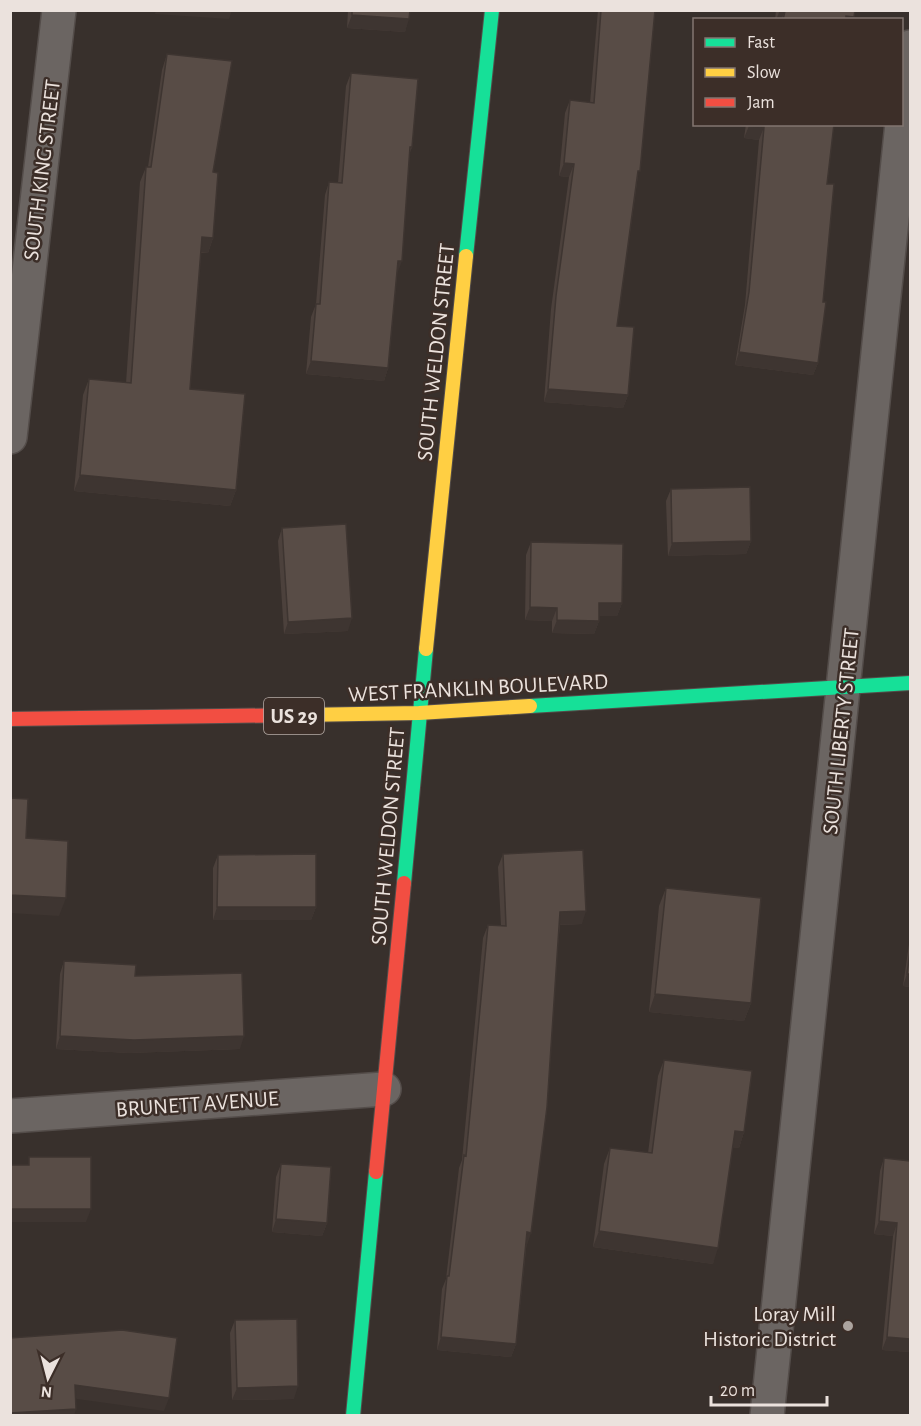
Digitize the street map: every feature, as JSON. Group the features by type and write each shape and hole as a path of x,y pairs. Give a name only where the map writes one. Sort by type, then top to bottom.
{"street":[{"name":"SOUTH KING STREET","path":"10,437 59,10"},
{"name":"SOUTH WELDON STREET","path":"352,1416 419,713 492,10"},
{"name":"SOUTH LIBERTY STREET","path":"903,116 910,47"},
{"name":"SOUTH LIBERTY STREET","path":"767,1416 902,126"},
{"name":"WEST FRANKLIN BOULEVARD","path":"10,719 419,713 910,683"},
{"name":"BRUNETT AVENUE","path":"10,1116 384,1089"}],"building":[{"path":"352,10 410,10 409,19 352,15"},
{"path":"601,10 655,10 640,171 638,171 617,326 634,327 628,395 548,389 556,296 574,164 564,163 570,100 594,103"},
{"path":"780,10 855,10 854,17 846,16 846,18 783,18 785,11"},
{"path":"167,54 232,61 213,172 218,173 213,238 202,237 190,389 245,394 236,490 80,475 89,379 131,383 146,167 151,167"},
{"path":"351,73 418,79 412,147 410,147 402,261 398,261 388,368 311,361 316,304 320,304 329,182 342,183"},
{"path":"749,126 834,126 827,184 834,184 823,302 826,302 818,363 739,352 749,292 764,127"},
{"path":"750,487 751,541 672,543 671,489"},
{"path":"346,524 352,618 288,622 282,528"},
{"path":"531,542 623,544 622,603 599,603 599,621 557,620 557,608 530,607"},
{"path":"10,798 28,799 26,838 68,841 66,898 10,895"},
{"path":"583,850 586,911 560,912 547,1107 531,1233 527,1232 516,1344 441,1337 447,1276 449,1276 464,1155 466,1156 488,925 506,926 503,854"},
{"path":"316,854 316,907 217,907 218,855"},
{"path":"666,888 761,898 751,1003 655,994"},
{"path":"910,952 910,974 907,974"},
{"path":"64,961 136,965 135,976 242,973 244,1036 134,1040 60,1036"},
{"path":"664,1060 752,1071 744,1132 735,1131 718,1248 599,1231 610,1148 652,1153"},
{"path":"29,1157 91,1157 91,1209 10,1209 10,1165 29,1165"},
{"path":"884,1158 910,1161 910,1339 887,1337 897,1223 879,1221"},
{"path":"281,1164 331,1167 327,1223 276,1219"},
{"path":"297,1319 298,1386 237,1388 235,1320"},
{"path":"122,1330 177,1338 169,1398 75,1385 76,1409 10,1413 10,1338"}],"traffic: fast":[{"path":"466,256 492,10"},
{"path":"404,883 426,649"},
{"path":"530,706 910,683"},
{"path":"353,1416 376,1172"}],"traffic: slow":[{"path":"426,649 466,256"},
{"path":"300,715 419,713 530,706"}],"traffic: jam":[{"path":"10,719 300,715"},
{"path":"376,1172 404,883"}],"place":[{"name":"Loray Mill Historic District","path":"848,1326"}]}
